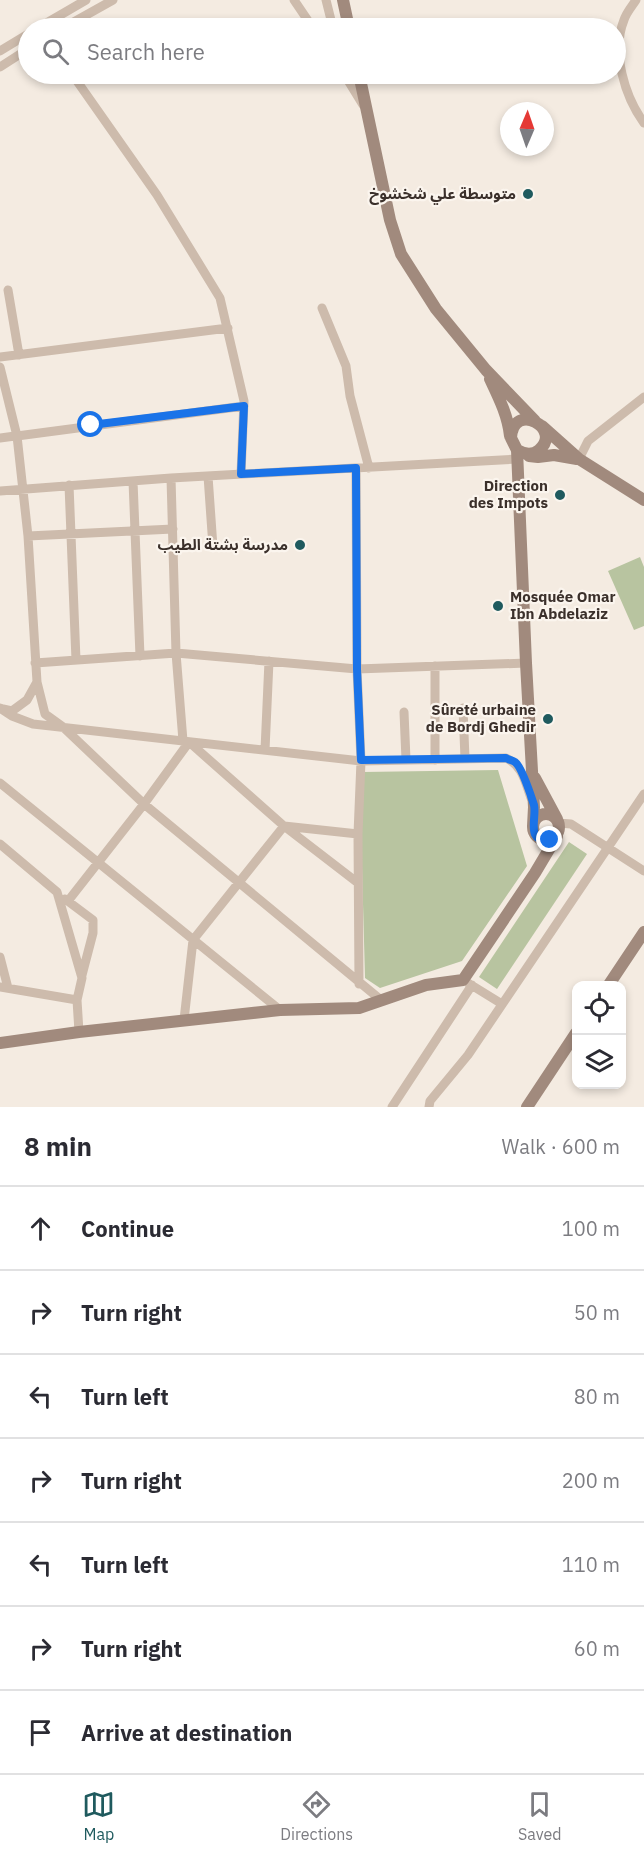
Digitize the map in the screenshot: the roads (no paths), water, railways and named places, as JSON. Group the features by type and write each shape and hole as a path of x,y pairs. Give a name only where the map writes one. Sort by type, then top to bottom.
{"main road":[{"path":"344,0 347,18"},
{"path":"361,84 390,220 401,254 436,309 486,370 537,422 579,459 644,500"},
{"path":"486,370 500,401 511,438 520,454 526,663 537,859 535,873"},
{"path":"511,438 513,429 520,422 530,420 537,422 545,433 544,443 537,451 520,454"},
{"path":"520,454 538,457 554,455 579,459"},
{"path":"531,768 557,826"},
{"path":"534,831 540,815 549,814 557,826"},
{"path":"534,831 546,841 557,826"},
{"path":"0,1042 280,1010 359,1008 426,985 468,983 535,873 557,826"},
{"path":"612,981 642,941"},
{"path":"527,1107 575,1035"}],"street":[{"path":"55,18 86,0"},
{"path":"81,18 113,0"},
{"path":"294,0 307,18"},
{"path":"326,0 330,18"},
{"path":"625,18 636,0"},
{"path":"0,51 18,40"},
{"path":"0,67 18,55"},
{"path":"79,84 163,204 220,298 244,401 241,474"},
{"path":"350,84 367,110"},
{"path":"626,84 635,111 644,123"},
{"path":"8,290 20,355"},
{"path":"322,308 346,366 350,396 369,468"},
{"path":"0,357 228,328"},
{"path":"0,367 16,436 28,536 35,663 45,714 63,727 144,804 381,1000"},
{"path":"579,459 588,441 644,397"},
{"path":"0,438 244,406"},
{"path":"0,491 171,478 369,468 520,454"},
{"path":"356,468 357,669 361,760 358,834 359,984"},
{"path":"208,476 213,547"},
{"path":"68,901 144,804 186,742 176,653 171,478"},
{"path":"133,481 140,656"},
{"path":"69,485 76,660"},
{"path":"28,536 173,529"},
{"path":"35,663 176,653 357,669 526,663"},
{"path":"265,750 269,661"},
{"path":"435,666 435,759"},
{"path":"0,708 12,711 27,699 37,682"},
{"path":"0,708 12,716 33,724 361,760 506,758 516,762 534,807"},
{"path":"463,708 465,759"},
{"path":"404,712 406,760"},
{"path":"186,742 284,826 358,883"},
{"path":"0,783 280,1010"},
{"path":"429,1107 430,1101 468,1055 644,794"},
{"path":"557,826 571,824 644,871"},
{"path":"284,826 358,834"},
{"path":"184,1020 193,940 284,826"},
{"path":"0,844 93,920 93,933 77,1000 79,1032"},
{"path":"57,892 82,978"},
{"path":"0,957 4,987 77,1000"},
{"path":"392,1107 468,983 502,1004"}],"place":[{"name":"متوسطة علي شخشوخ","path":"528,194"},
{"name":"Direction des Impots","path":"560,495"},
{"name":"مدرسة بشتة الطيب","path":"300,545"},
{"name":"Mosquée Omar Ibn Abdelaziz","path":"498,606"},
{"name":"Sûreté urbaine de Bordj Ghedir","path":"548,719"}]}
